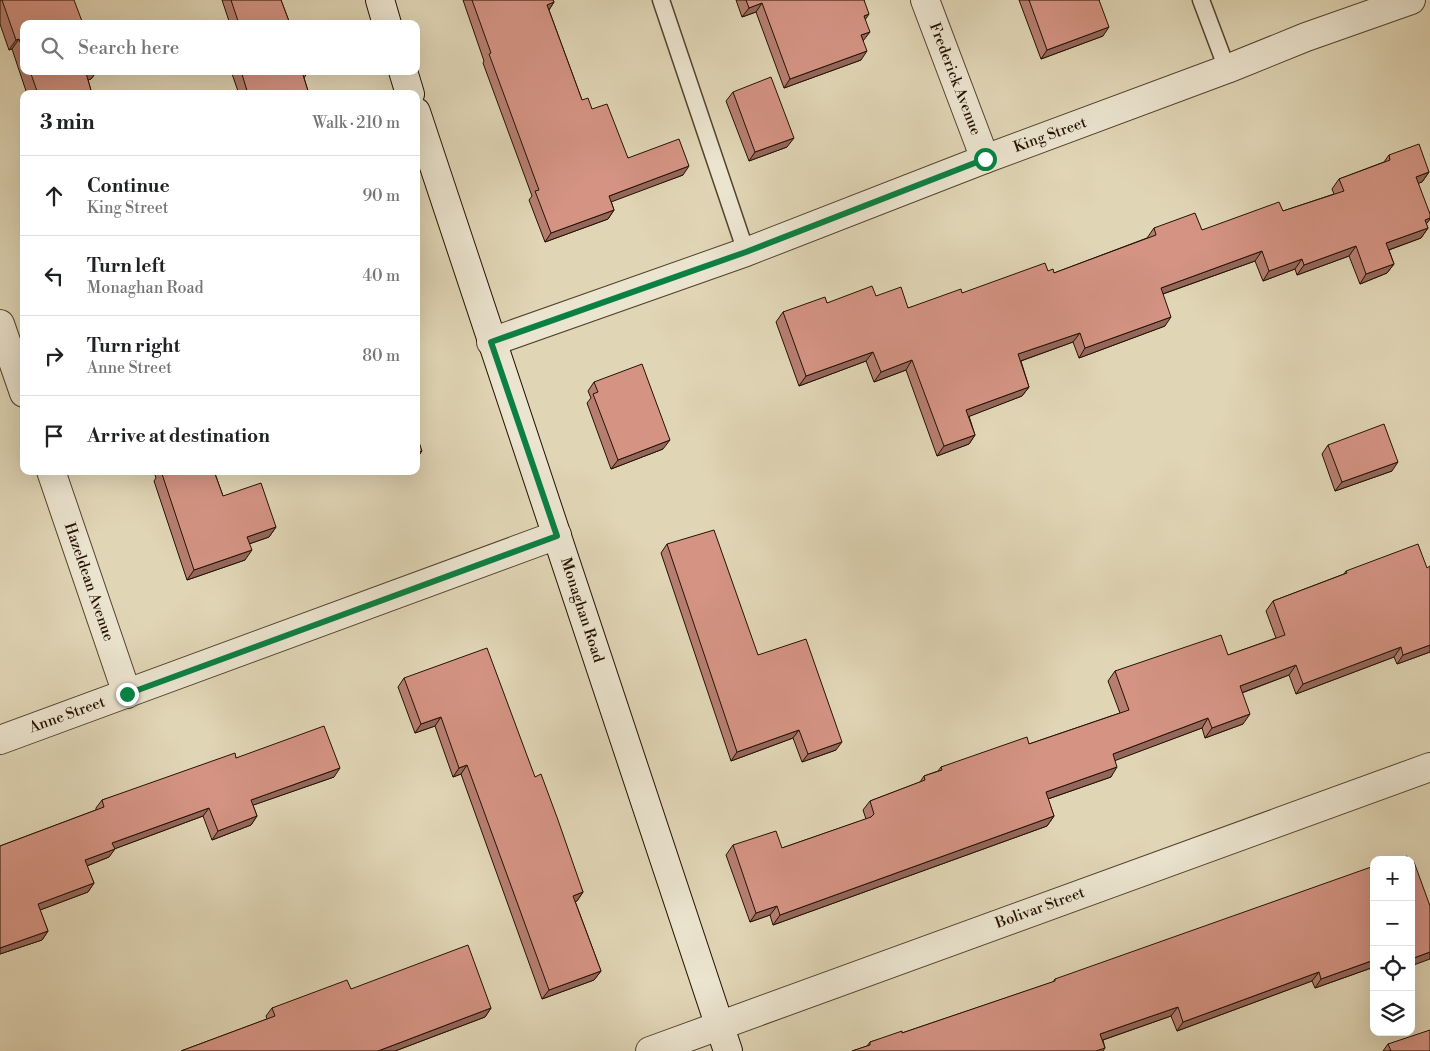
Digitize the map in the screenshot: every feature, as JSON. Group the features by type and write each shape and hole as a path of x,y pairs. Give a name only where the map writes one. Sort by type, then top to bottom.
{"street":[{"path":"380,0 386,20"},
{"name":"Frederick Avenue","path":"925,0 985,159"},
{"name":"King Street","path":"491,342 746,252 985,159 1227,69 1306,37 1412,0"},
{"path":"404,75 409,90"},
{"name":"Monaghan Road","path":"420,124 724,1039"},
{"path":"0,324 20,382"},
{"name":"Hazeldean Avenue","path":"52,475 127,694"},
{"name":"Anne Street","path":"0,740 557,536"},
{"name":"Bolivar Street","path":"650,1051 724,1039 774,1005 1430,767"}],"lane":[{"path":"661,0 746,252"},
{"path":"1201,0 1227,69"}],"building":[{"path":"2,0 74,0 82,20 20,20 20,42 19,39 16,40"},
{"path":"231,0 281,0 288,20 238,20"},
{"path":"472,0 553,0 554,2 547,5 582,100 588,98 592,109 607,104 628,158 679,139 689,166 609,196 614,210 551,233 535,191 539,190 489,54 491,53"},
{"path":"746,0 864,0 869,14 864,16 870,32 861,35 867,51 790,79 762,3 749,8"},
{"path":"1029,0 1099,0 1109,27 1047,50"},
{"path":"31,75 87,75 91,90 37,90"},
{"path":"242,75 303,75 308,90 247,90"},
{"path":"771,77 794,138 755,152 733,92"},
{"path":"1419,144 1429,172 1416,177 1430,214 1430,218 1425,220 1428,228 1386,243 1394,264 1366,274 1356,246 1304,265 1302,259 1269,271 1262,251 1161,288 1171,317 1085,348 1080,333 1018,354 1029,387 966,410 975,435 944,446 912,360 881,372 873,352 806,376 783,312 825,297 827,303 872,286 876,296 901,287 908,308 961,289 962,293 1045,263 1048,271 1053,269 1054,273 1156,235 1154,228 1195,213 1202,230 1279,202 1283,211 1344,191 1339,179 1390,160 1389,155"},
{"path":"642,364 670,440 618,460 593,394 598,392 594,382"},
{"path":"1384,424 1398,462 1342,482 1328,445"},
{"path":"162,475 215,475 223,496 261,483 276,527 247,537 252,550 194,570"},
{"path":"714,530 758,655 806,639 842,742 808,754 799,730 737,752 667,544"},
{"path":"1418,544 1427,568 1430,566 1430,645 1403,655 1401,647 1303,684 1296,665 1240,686 1250,714 1212,728 1208,718 1113,754 1117,767 1046,792 1054,816 780,915 777,906 756,913 733,845 776,831 782,848 871,817 874,814 870,801 925,780 924,776 942,770 941,767 1027,737 1029,744 1129,710 1115,671 1221,635 1228,655 1285,635 1273,601"},
{"path":"487,648 535,777 541,774 558,820 583,892 573,896 601,971 549,990 467,765 459,768 441,717 421,724 404,678"},
{"path":"324,726 340,768 251,800 257,816 218,831 209,808 112,843 115,849 85,860 94,883 38,904 48,931 0,948 0,846 104,807 102,800 235,753 236,758"},
{"path":"1415,865 1430,906 1430,952 1415,958"},
{"path":"1370,867 1370,961 1321,979 1319,972 1183,1022 1178,1007 1100,1034 1105,1048 1096,1051 852,1051 870,1045 870,1042 1055,981 1055,979"},
{"path":"468,945 491,1008 378,1051 181,1051 275,1016 272,1008 347,980 351,989"},
{"path":"1430,1030 1430,1051 1391,1051 1388,1044"}],"route":[{"path":"127,694 557,536 491,342 746,252 985,159"}]}
